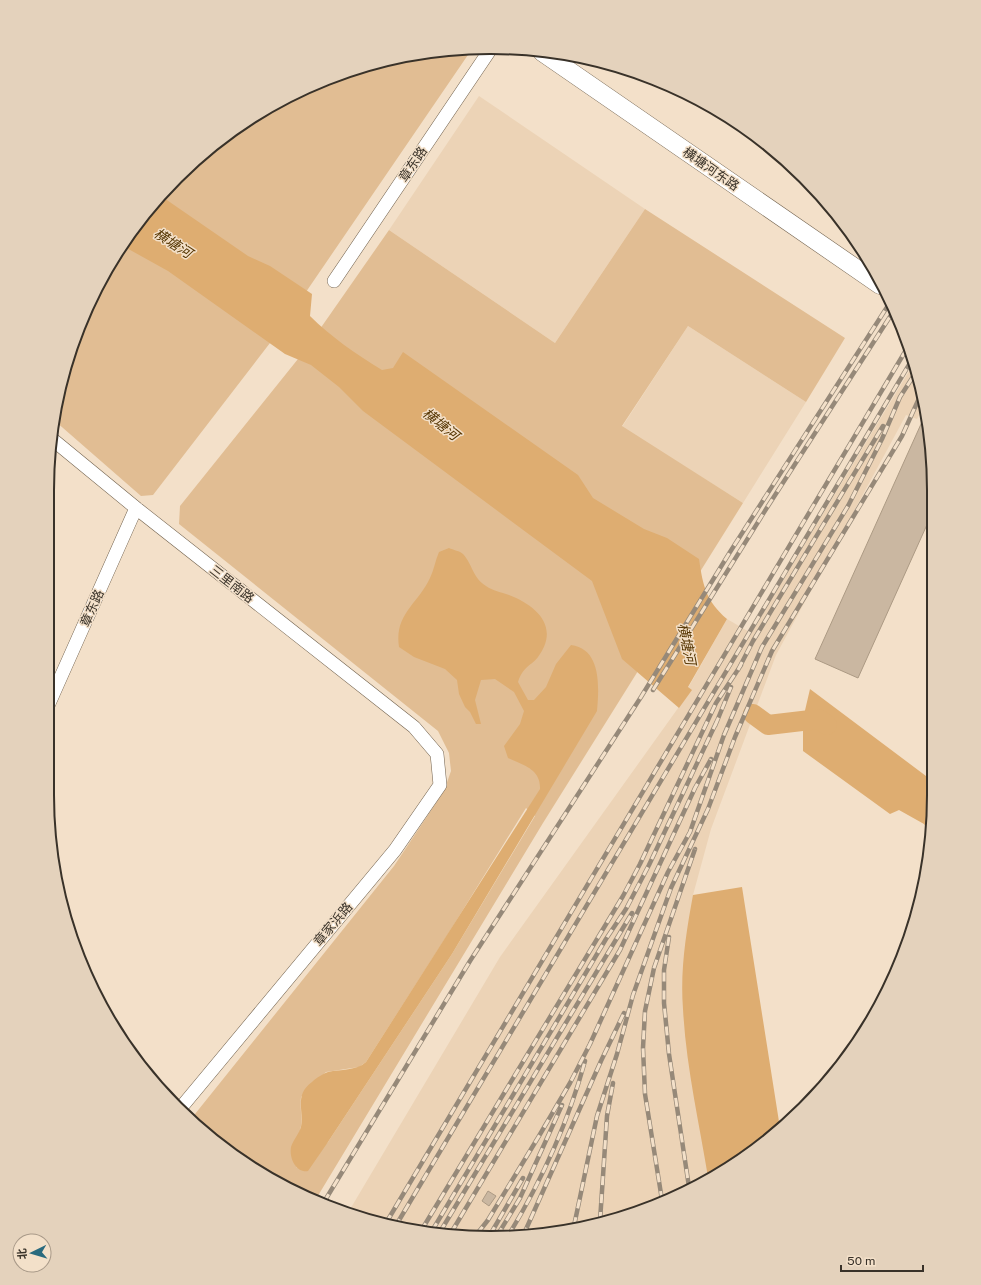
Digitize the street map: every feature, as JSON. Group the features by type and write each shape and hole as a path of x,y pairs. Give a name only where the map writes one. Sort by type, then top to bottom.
{"main road":[{"name":"横塘河东路","path":"552,59 874,282"}],"street":[{"name":"章东路","path":"334,281 487,54"},
{"name":"三里南路","path":"57,442 136,508 414,727"},
{"name":"章东路","path":"54,692 136,508"},
{"name":"章家浜路","path":"184,1104 395,850 440,785 436,754 414,727"}],"shaded area":[{"path":"468,55 280,330 153,495 141,496 59,425 62,405 69,378 87,323 112,272 144,225 162,203 203,162 225,144 272,112 323,87 350,77 405,62"},
{"path":"479,96 645,209 555,343 389,230"},
{"path":"645,209 845,338 806,402 688,326 622,426 743,503 543,823 318,1196 272,1173 225,1141 194,1115 394,866 444,791 451,771 449,753 438,731 179,524 180,506 306,349 389,230 555,343","holes":["526,808 535,816 452,954 328,1142 297,1168 293,1160 292,1149 301,1126 301,1097 326,1072 359,1067 366,1062"]},
{"path":"688,326 806,402 743,503 622,427"},
{"path":"910,370 920,413 917,419 906,415 776,655 711,829 693,895 735,1156 709,1173 658,1198 603,1216 576,1223 547,1227 519,1230 462,1230 405,1223 351,1208 500,957 691,690 688,688 727,619 751,633"}],"water":[{"path":"166,199 248,256 270,266 312,294 310,316 335,338 363,358 382,370 393,368 403,352 578,475 593,498 644,529 667,538 699,559 704,585 710,599 714,606 727,619 688,687 692,690 679,708 622,659 592,581 363,411 339,387 311,365 285,354 168,271 128,249 144,225"},
{"path":"449,548 463,554 469,562 475,575 486,586 519,599 535,610 541,617 547,634 545,644 537,658 520,676 518,682 528,700 534,700 546,687 556,664 571,645 581,648 588,654 593,662 598,681 597,711 452,954 328,1142 308,1171 304,1171 300,1170 294,1164 291,1156 291,1147 301,1127 301,1097 306,1087 320,1076 328,1072 358,1067 366,1062 540,789 540,782 534,772 508,758 504,746 520,724 524,711 514,692 495,679 481,680 475,700 481,724 476,724 459,694 457,680 445,669 414,657 399,647 398,636 403,618 430,578 439,552"},
{"path":"810,689 927,777 926,826 899,810 890,814 803,751 803,719"},
{"path":"742,887 779,1122 756,1141 707,1174 687,1052 682,995 684,952 693,895"}],"building":[{"path":"921,423 926,462 927,525 858,678 815,659"},
{"path":"488,1191 496,1196 489,1206 482,1201"}],"waterway":[{"name":"横塘河","path":"753,714 768,725 819,719 827,725"}],"railway":[{"path":"326,1199 470,961 641,697 730,552 887,307"},
{"path":"653,690 768,506 891,316"},
{"path":"389,1219 905,352"},
{"path":"398,1221 908,366"},
{"path":"480,1231 488,1220 539,1136 570,1083 590,1044 668,872 690,832 724,735 762,647 848,506 882,439 900,397 912,378"},
{"path":"575,1223 597,1116 617,1054 633,995 671,888 708,809 735,737 772,651 902,436 918,401"},
{"path":"738,670 753,641 883,426"},
{"path":"424,1226 623,896 640,864 716,703 741,665"},
{"path":"715,726 731,687"},
{"path":"434,1227 606,939 626,909 649,865 717,721"},
{"path":"453,1229 620,950 695,788 711,759"},
{"path":"661,1196 645,1094 643,1048 645,1011 654,968 695,849"},
{"path":"442,1228 632,913"},
{"path":"669,937 664,970 664,1003 669,1054 688,1184"},
{"path":"526,1229 624,1013"},
{"path":"511,1230 532,1195 562,1129 585,1061"},
{"path":"600,1217 607,1116 613,1083"},
{"path":"500,1231 520,1198 562,1105"},
{"path":"492,1231 523,1178"}]}
